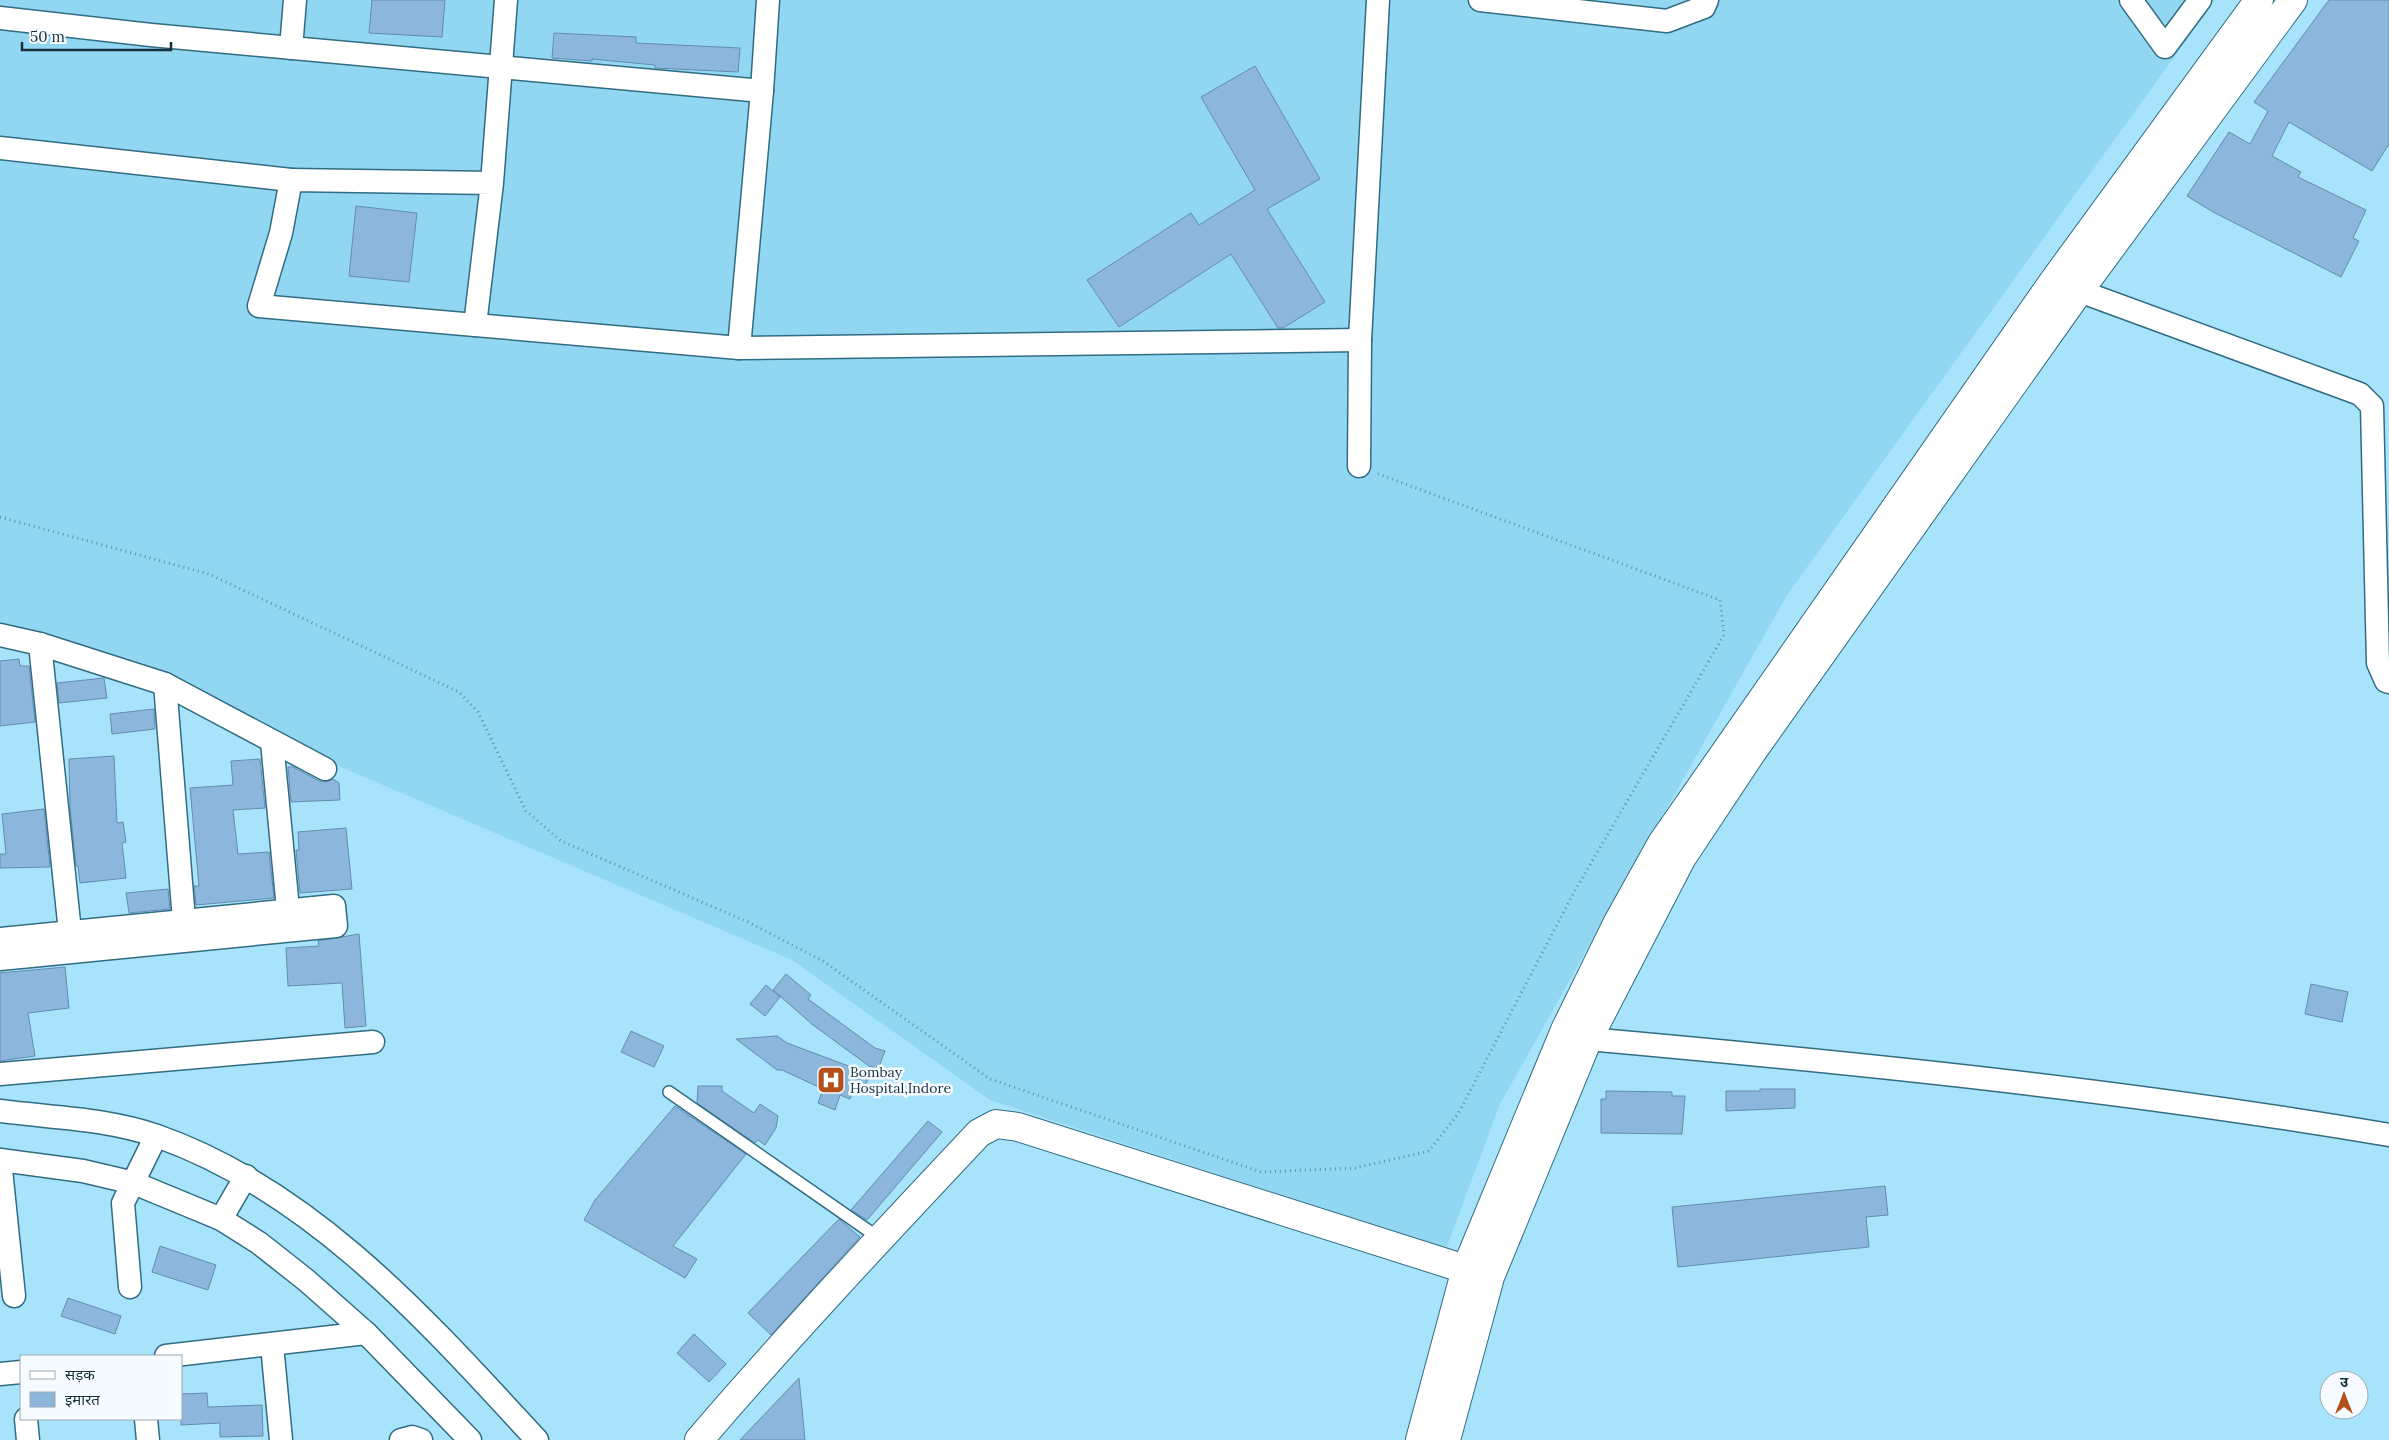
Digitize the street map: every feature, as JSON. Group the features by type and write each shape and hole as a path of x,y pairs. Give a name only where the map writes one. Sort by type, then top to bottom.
{"street":[{"path":"291,48 295,0"},
{"path":"475,325 492,183 506,0"},
{"path":"739,348 762,91 768,0"},
{"path":"1359,466 1360,340 1378,0"},
{"path":"1480,0 1666,21 1704,7 1707,0"},
{"path":"2131,0 2165,47 2200,0"},
{"path":"1420,1440 1478,1273 1576,1035 1618,922 1662,843 2053,282 2259,0"},
{"path":"1576,1035 1686,851 1752,752 2079,291 2292,0"},
{"path":"0,18 291,48 762,91"},
{"path":"0,148 291,180 492,183"},
{"path":"291,180 281,232 259,306 739,348 1360,340"},
{"path":"2053,282 2360,394 2372,406 2382,564 2378,664 2386,680 2389,682"},
{"path":"0,635 40,644 165,684 325,769"},
{"path":"40,644 70,932"},
{"path":"165,684 184,920"},
{"path":"272,742 288,909"},
{"path":"0,940 288,909 334,906 336,926 0,959"},
{"path":"1576,1035 2049,1087 2271,1115 2389,1136"},
{"path":"0,1074 373,1042"},
{"path":"0,1111 80,1118 156,1136 246,1176 347,1247 460,1357 537,1440"},
{"path":"698,1440 880,1238 979,1133 996,1124 1018,1127 1478,1273"},
{"path":"130,1287 123,1209 126,1198 156,1136"},
{"path":"14,1296 0,1160 28,1162 83,1171 134,1183 221,1218 259,1243 306,1280 366,1333 470,1440"},
{"path":"221,1218 246,1176"},
{"path":"1446,1440 1478,1273"},
{"path":"176,1355 366,1333"},
{"path":"272,1345 281,1440"},
{"path":"0,1374 20,1372"},
{"path":"26,1420 28,1440"},
{"path":"146,1420 148,1440"},
{"path":"400,1440 412,1437 421,1440"}],"lane":[{"path":"669,1092 880,1238"}],"path":[{"path":"0,517 209,574 459,692 478,712 526,811 561,841 748,922 823,961 990,1079 1261,1172 1355,1168 1429,1151 1458,1114 1573,894 1724,635 1720,600 1359,466"}],"shaded area":[{"path":"0,0 2215,0 1787,595 1500,1104 1446,1249 990,1100 792,960 130,677 0,646"}],"building":[{"path":"372,0 445,0 442,37 369,33"},
{"path":"2329,0 2389,0 2389,144 2372,171 2289,122 2272,156 2301,172 2298,177 2366,210 2353,238 2359,241 2341,277 2213,212 2187,196 2229,132 2250,144 2268,111 2254,102"},
{"path":"554,33 636,37 636,43 740,48 738,72 655,68 655,65 592,59 592,61 552,58"},
{"path":"1255,66 1320,179 1267,209 1325,302 1283,328 1278,328 1231,254 1119,327 1087,280 1191,213 1199,225 1255,190 1201,97"},
{"path":"356,206 417,213 409,282 349,276"},
{"path":"19,659 20,666 29,666 35,722 0,726 0,661"},
{"path":"104,678 107,698 59,703 57,683"},
{"path":"154,709 155,729 112,734 110,714"},
{"path":"114,756 117,823 123,822 126,842 122,843 126,878 80,883 78,866 76,866 70,807 69,759"},
{"path":"260,759 265,808 233,810 238,854 269,852 274,898 196,905 194,886 199,886 190,788 233,785 231,761"},
{"path":"288,767 293,767 319,781 326,782 333,779 339,783 340,800 291,802"},
{"path":"44,809 50,867 0,868 0,854 6,854 2,814"},
{"path":"346,828 352,889 300,893 296,850 299,850 298,832"},
{"path":"168,889 170,909 129,913 126,893"},
{"path":"359,934 366,1026 345,1028 342,983 288,986 286,948 319,946 318,941"},
{"path":"65,967 69,1008 28,1013 35,1056 0,1061 0,973"},
{"path":"786,974 811,995 808,999 875,1048 885,1051 878,1069 869,1066 813,1025 773,990"},
{"path":"2311,984 2348,992 2342,1022 2305,1014"},
{"path":"766,985 780,997 765,1016 750,1004"},
{"path":"631,1031 664,1046 654,1067 621,1052"},
{"path":"777,1036 787,1043 870,1074 862,1093 854,1090 850,1099 840,1095 835,1110 818,1103 823,1089 782,1070 777,1070 736,1039"},
{"path":"698,1086 722,1086 722,1091 754,1113 760,1104 778,1116 776,1128 765,1145 758,1140 755,1143 697,1103"},
{"path":"1760,1089 1795,1089 1795,1108 1726,1111 1726,1091 1760,1091"},
{"path":"1606,1091 1672,1092 1672,1096 1685,1096 1682,1134 1601,1133 1601,1099 1606,1099"},
{"path":"675,1106 746,1154 673,1246 697,1259 685,1278 584,1220 595,1200"},
{"path":"928,1121 942,1132 867,1220 851,1210"},
{"path":"1885,1186 1888,1215 1866,1217 1869,1247 1678,1267 1672,1207"},
{"path":"839,1219 860,1237 771,1335 748,1313"},
{"path":"160,1246 216,1265 208,1290 152,1272"},
{"path":"68,1298 121,1316 115,1334 61,1316"},
{"path":"694,1334 726,1364 709,1382 677,1353"},
{"path":"799,1378 805,1440 740,1440"},
{"path":"207,1393 208,1407 262,1405 263,1436 220,1437 220,1423 181,1425 182,1394"}],"place":[{"name":"Bombay Hospital,Indore","path":"831,1080"}]}
